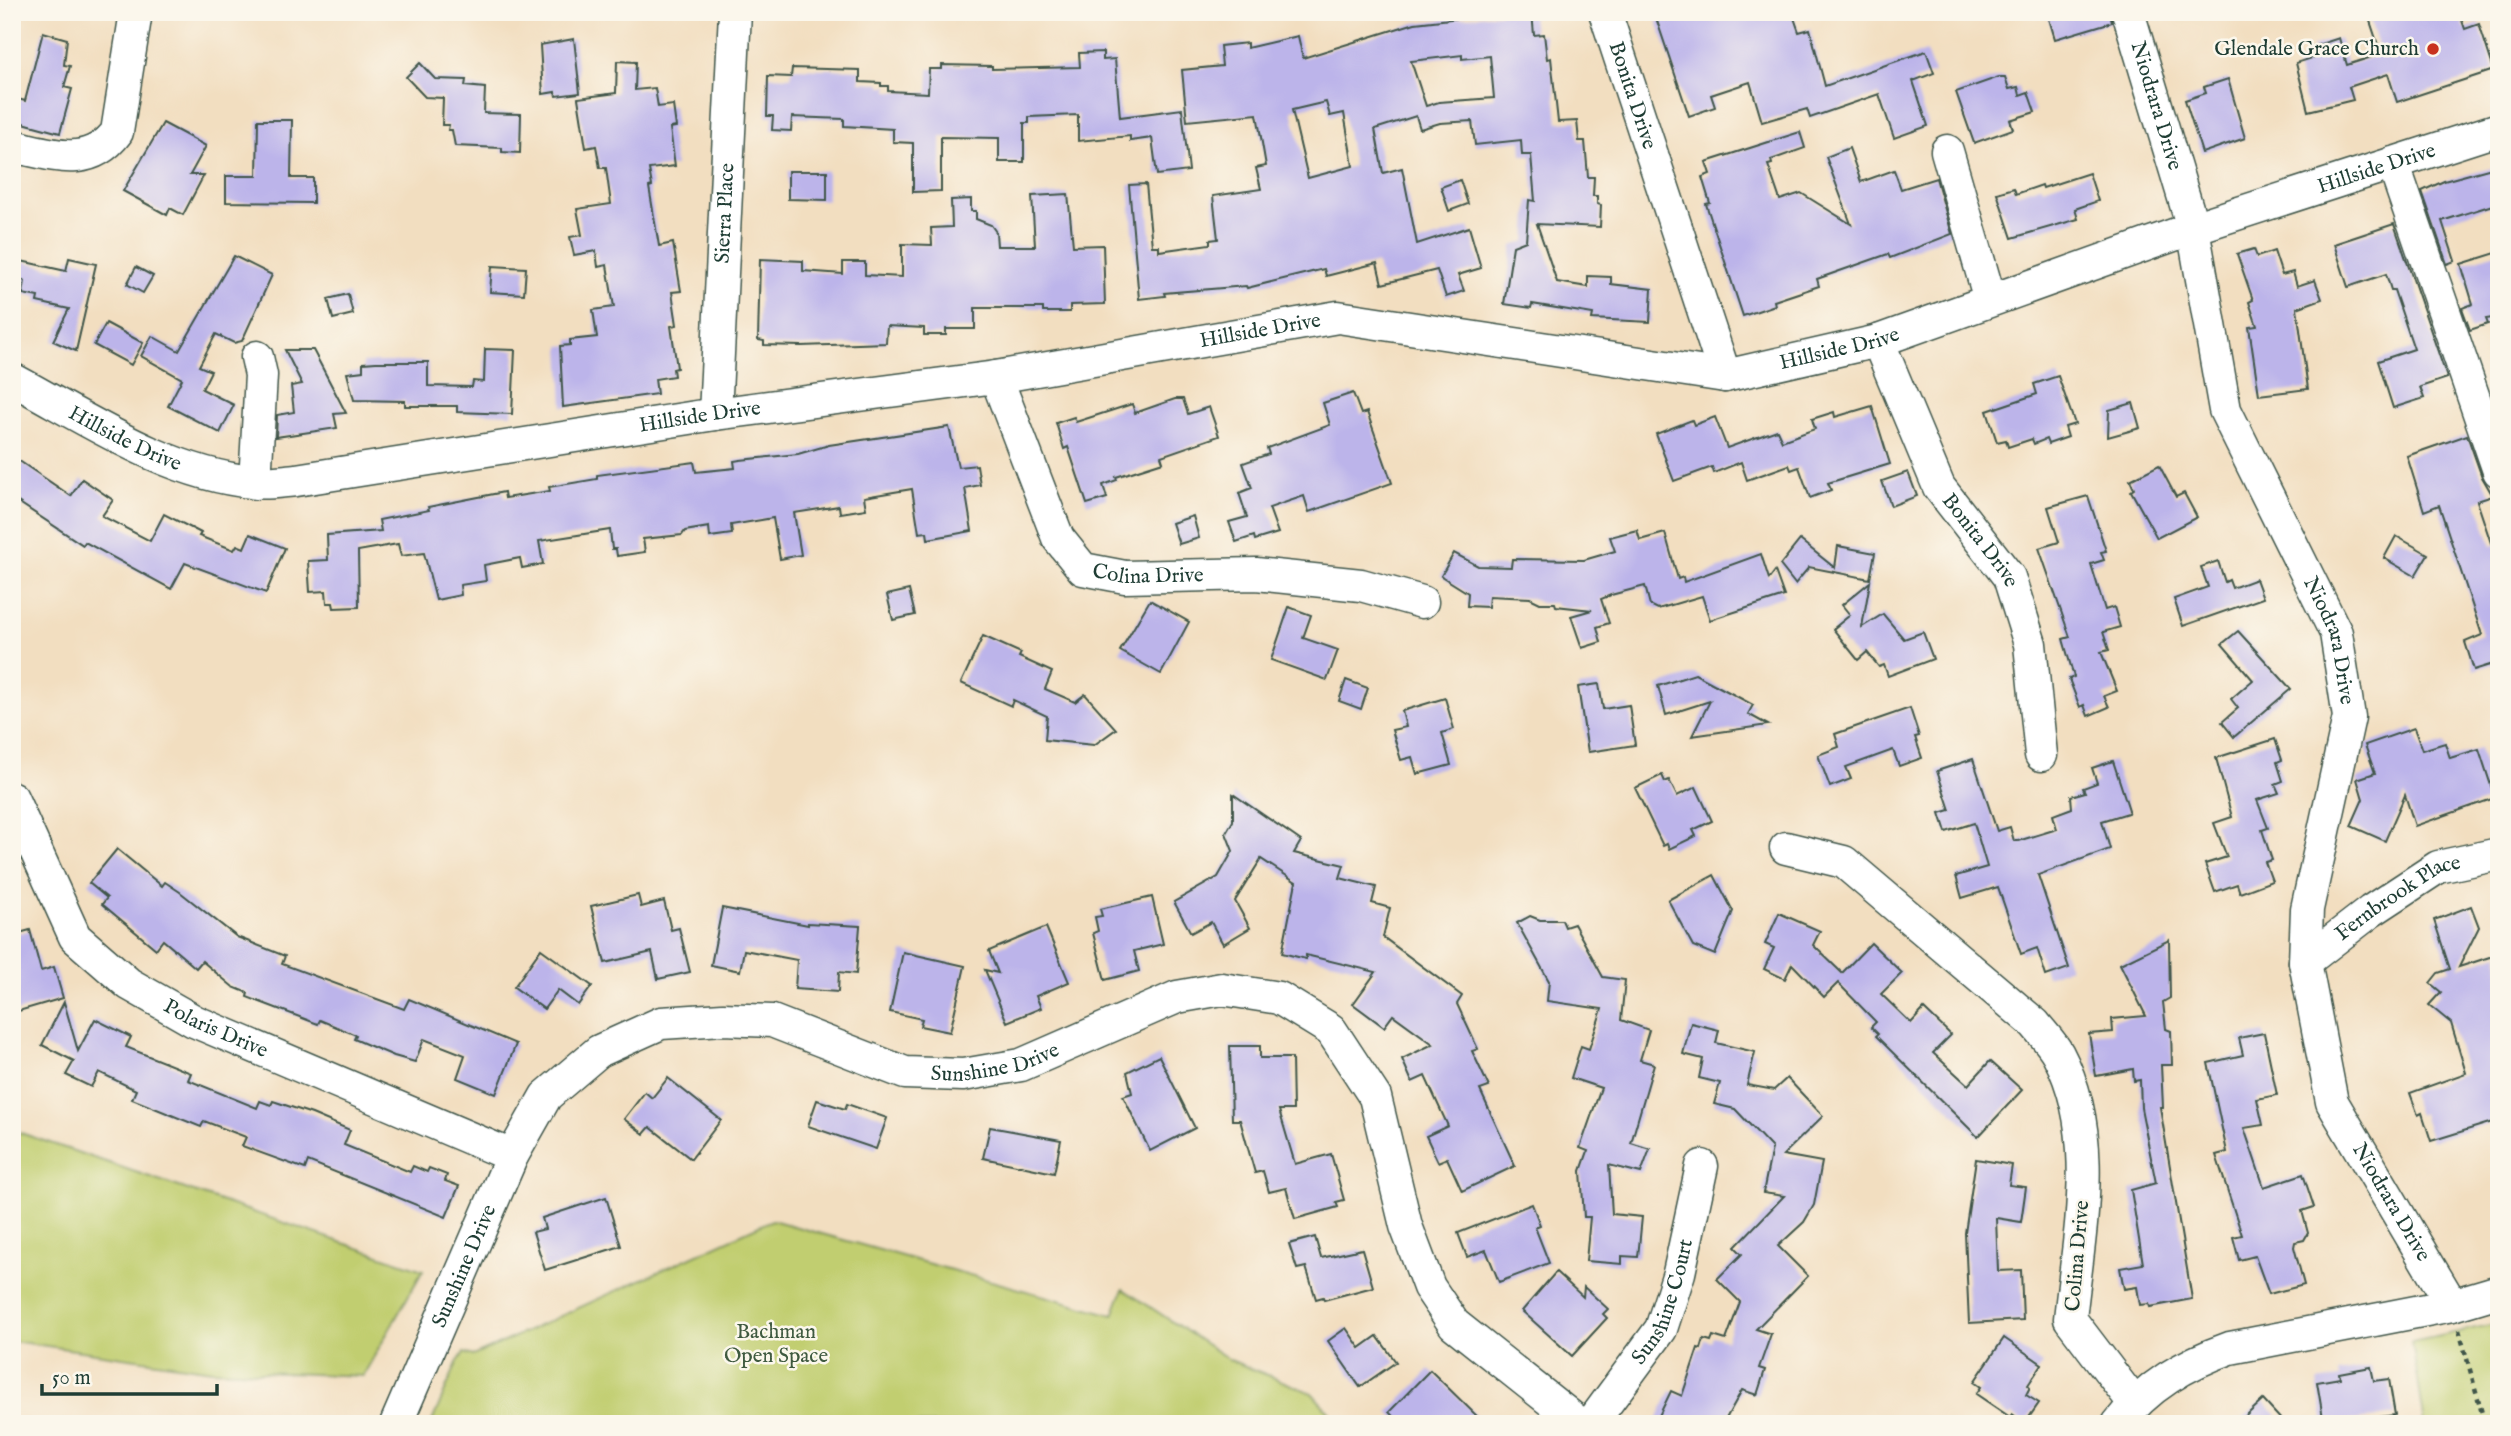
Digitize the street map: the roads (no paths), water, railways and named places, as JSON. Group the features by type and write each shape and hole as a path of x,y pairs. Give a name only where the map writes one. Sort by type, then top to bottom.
{"street":[{"path":"12,146 71,157 93,154 110,141 117,132 136,12"},
{"name":"Sierra Place","path":"715,414 735,12"},
{"name":"Bonita Drive","path":"1605,12 1725,376"},
{"name":"Niodrara Drive","path":"2128,12 2193,228 2225,410 2336,633 2349,717 2306,909 2305,962 2332,1101 2452,1306"},
{"name":"Hillside Drive","path":"12,379 144,450 210,474 255,483 296,480 715,414 996,377 1338,317 1725,376 1878,341 2193,228 2499,129"},
{"path":"1947,151 1990,300"},
{"path":"2393,163 2499,471"},
{"name":"Bonita Drive","path":"1878,341 1939,487 2009,578 2030,644 2041,755"},
{"path":"255,483 261,375 257,357"},
{"name":"Colina Drive","path":"996,377 1058,538 1083,569 1125,577 1256,574 1361,585 1422,602"},
{"name":"Polaris Drive","path":"12,798 75,937 129,985 194,1020 512,1156"},
{"name":"Colina Drive","path":"1786,848 1844,862 2035,1024 2057,1054 2080,1115 2084,1185 2070,1319 2126,1413 2168,1376 2199,1359 2230,1348 2452,1306 2499,1291"},
{"name":"Fernbrook Place","path":"2305,962 2371,911 2438,867 2499,854"},
{"name":"Sunshine Drive","path":"397,1424 512,1156 546,1096 599,1051 661,1023 723,1019 772,1021 905,1073 962,1075 1021,1065 1177,997 1222,989 1279,998 1331,1030 1375,1097 1406,1226 1429,1287 1454,1324 1580,1424"},
{"name":"Sunshine Court","path":"1591,1424 1661,1329 1679,1273 1702,1166"}],"place":[{"name":"Glendale Grace Church","path":"2433,49"}],"park label":[{"name":"Bachman Open Space","path":"776,1344"}]}
